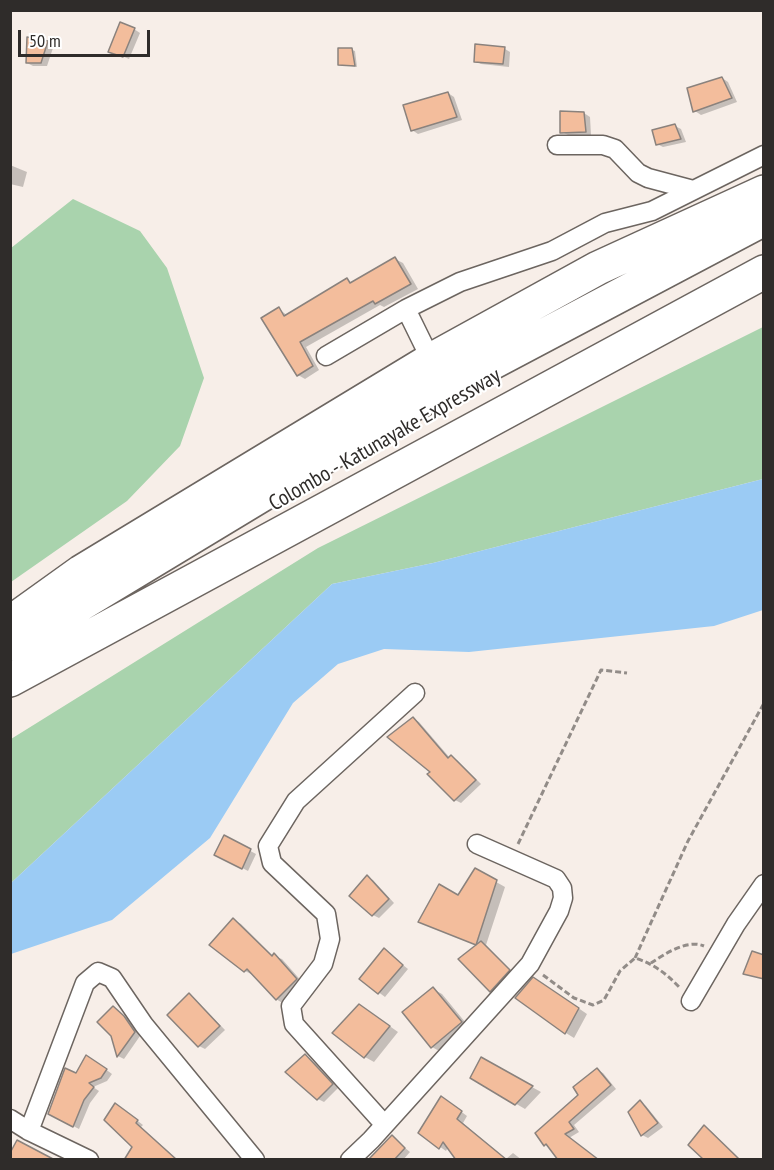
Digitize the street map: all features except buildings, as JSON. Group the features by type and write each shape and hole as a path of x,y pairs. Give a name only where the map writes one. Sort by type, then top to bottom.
{"highway":[{"path":"10,623 81,572 431,360 598,268 764,192"},
{"path":"10,634 391,397 764,202"},
{"path":"10,646 399,412 764,219"},
{"name":"Colombo - Katunayake Expressway","path":"10,657 396,432 764,230"},
{"name":"Colombo - Katunayake Expressway","path":"10,680 764,272"}],"street":[{"path":"557,145 603,145 615,149 638,173 648,178 693,190"},
{"path":"326,356 406,309 460,282 552,250 605,223 652,211 764,155"},
{"path":"406,309 431,360"},
{"path":"384,1124 294,1024 291,1006 322,964 330,939 326,914 272,863 268,846 296,801 415,693"},
{"path":"350,1160 530,964 559,910 563,898 562,888 556,879 477,844"},
{"path":"691,1001 764,884"},
{"path":"28,1131 85,983 98,972 112,978 144,1025 255,1160"},
{"path":"10,1119 28,1131 89,1160"}],"path":[{"path":"511,859 601,670 627,673"},
{"path":"530,964 574,998 593,1005 604,1000 620,971 635,958 688,842 764,704"},
{"path":"651,963 669,951 697,944 720,953"},
{"path":"635,958 651,963 670,977 691,1001"}],"green space":[{"path":"73,199 140,231 167,268 204,378 180,446 127,501 11,582 11,248"},
{"path":"763,327 763,479 433,563 332,584 11,883 11,739 318,548"}],"water":[{"path":"763,479 763,610 714,626 469,652 384,649 338,664 293,703 210,838 112,920 11,954 11,883 332,584 433,563"}]}
